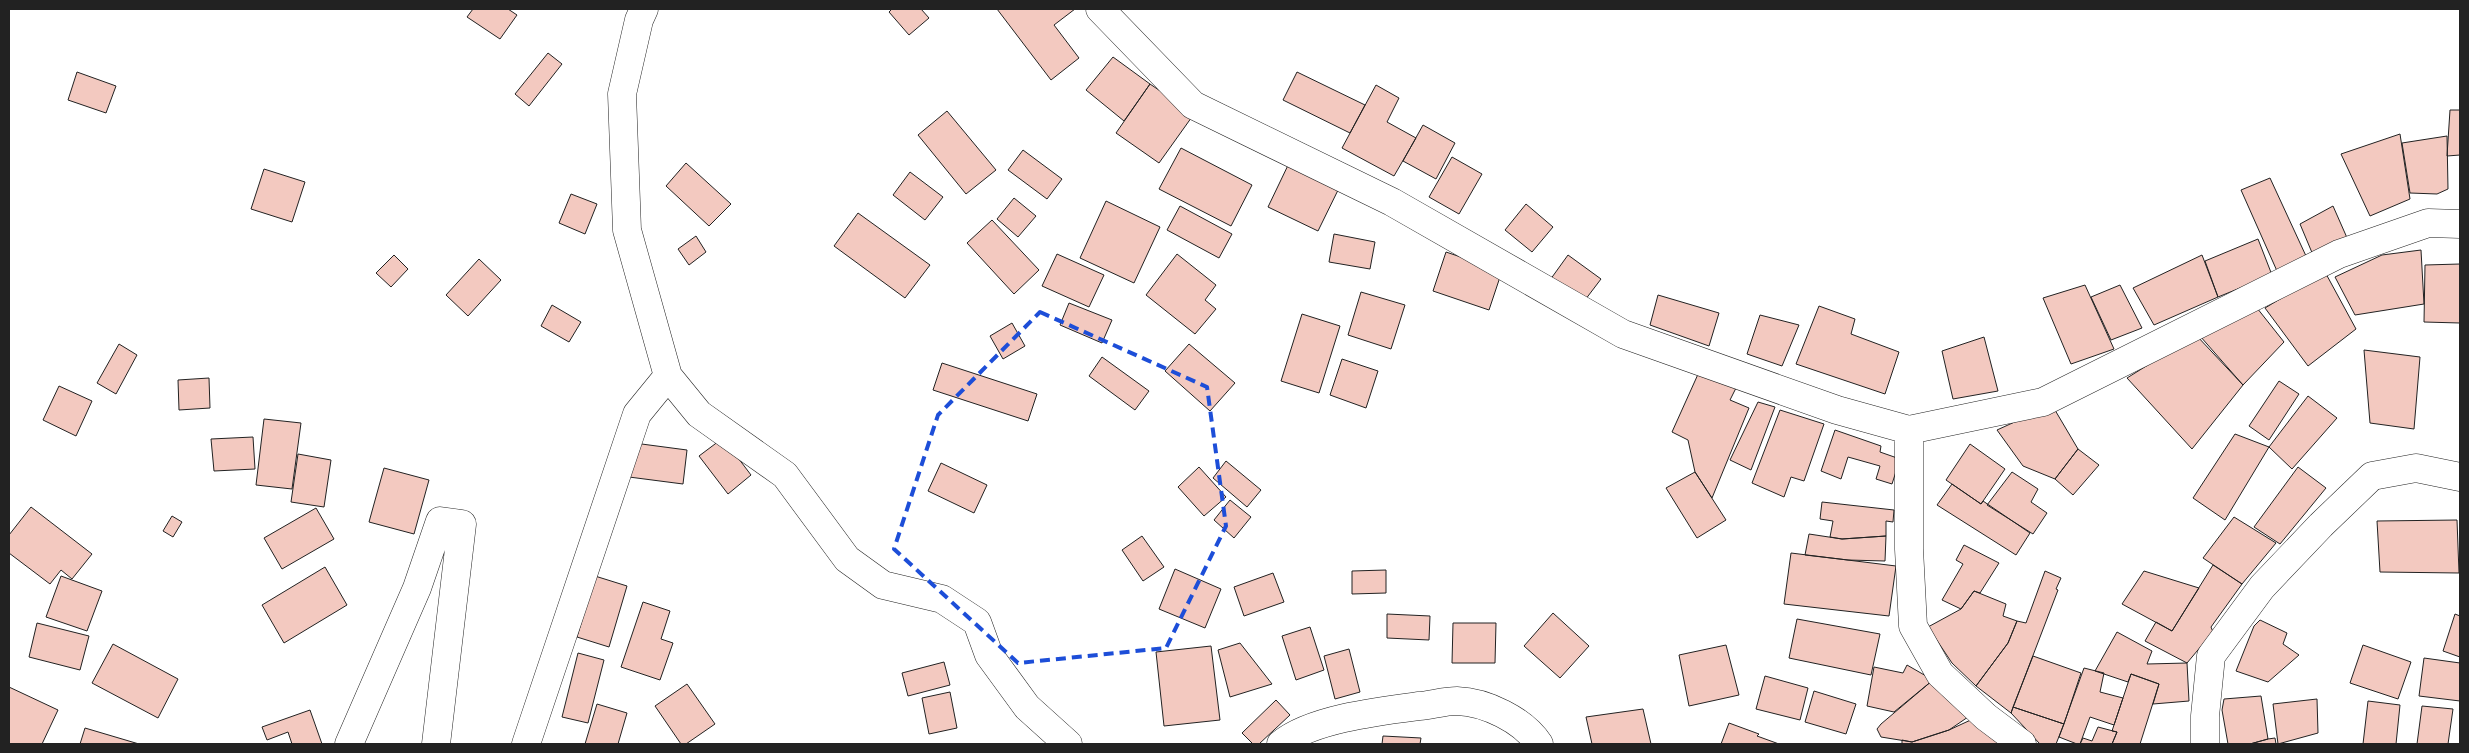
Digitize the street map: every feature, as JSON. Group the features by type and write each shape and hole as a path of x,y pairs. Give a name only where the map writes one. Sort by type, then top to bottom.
{"street":[{"path":"644,9 639,20 622,94 627,230 668,376 699,414 785,475 847,559 882,585 942,599 977,622 989,655 1027,708 1068,744"},
{"path":"1100,9 1193,105 1392,202 1623,334 1837,410 1909,430 2043,402 2340,254 2428,223 2460,224"},
{"path":"526,744 637,414 668,376"},
{"path":"1909,430 1909,549 1913,626 1940,674 1986,717 2022,744"},
{"path":"2205,744 2205,716 2211,656 2262,587 2372,476 2416,468 2460,477"},
{"path":"349,744 417,588 440,521 462,524 436,744"},
{"path":"1281,744 1292,735 1359,714 1458,701 1496,710 1532,734 1539,744"}],"highlighted area":[{"path":"1040,312 1207,387 1226,526 1166,648 1018,663 894,549 938,415"}],"building":[{"path":"473,9 508,9 517,15 500,39 467,17"},
{"path":"892,9 921,9 929,18 909,35 889,12"},
{"path":"997,9 1075,9 1054,25 1079,58 1051,80"},
{"path":"548,53 562,64 529,106 515,94"},
{"path":"1113,57 1150,84 1124,121 1086,90"},
{"path":"77,72 116,86 106,113 68,100"},
{"path":"1297,72 1365,105 1350,133 1283,100"},
{"path":"1150,84 1194,114 1159,163 1116,133"},
{"path":"1376,85 1399,98 1387,122 1416,138 1394,176 1342,148"},
{"path":"2450,110 2460,110 2460,155 2447,156"},
{"path":"947,111 996,170 966,194 918,135"},
{"path":"1423,125 1455,143 1436,179 1403,161"},
{"path":"2400,134 2410,199 2370,216 2341,154"},
{"path":"2447,136 2448,189 2437,194 2410,193 2402,143"},
{"path":"1181,148 1252,185 1231,226 1159,189"},
{"path":"1023,150 1062,179 1047,199 1008,170"},
{"path":"1452,157 1482,174 1459,214 1429,197"},
{"path":"1291,159 1341,184 1318,231 1268,207"},
{"path":"686,163 731,204 709,226 666,186"},
{"path":"264,169 305,182 292,222 251,209"},
{"path":"910,172 943,197 925,220 893,195"},
{"path":"2270,178 2306,256 2277,271 2241,190"},
{"path":"571,194 597,204 585,234 559,223"},
{"path":"1014,198 1036,216 1018,237 997,219"},
{"path":"1106,201 1160,227 1134,283 1080,258"},
{"path":"1526,204 1553,227 1532,252 1505,230"},
{"path":"1180,206 1232,234 1219,258 1167,230"},
{"path":"2333,206 2348,240 2313,255 2300,224"},
{"path":"858,213 930,265 905,298 834,246"},
{"path":"992,220 1039,270 1014,294 967,243"},
{"path":"1334,234 1375,242 1370,269 1329,262"},
{"path":"696,236 706,252 689,265 678,249"},
{"path":"2258,239 2272,275 2218,297 2205,261"},
{"path":"2421,250 2424,304 2355,315 2335,277 2382,255"},
{"path":"1446,252 1502,271 1489,310 1433,291"},
{"path":"1057,254 1104,275 1089,307 1042,286"},
{"path":"1177,254 1216,285 1205,300 1216,309 1195,334 1146,295"},
{"path":"394,255 408,269 391,287 376,273"},
{"path":"1568,255 1601,279 1582,304 1550,280"},
{"path":"2202,255 2218,297 2154,325 2133,288"},
{"path":"479,259 501,280 468,316 446,295"},
{"path":"2460,264 2460,323 2424,322 2425,265"},
{"path":"2325,272 2356,329 2308,366 2265,308"},
{"path":"2085,285 2114,349 2071,364 2043,298"},
{"path":"2120,285 2142,328 2111,340 2091,297"},
{"path":"1361,292 1405,305 1391,349 1348,335"},
{"path":"1658,295 1719,313 1709,346 1650,325"},
{"path":"1069,303 1112,320 1102,343 1060,325"},
{"path":"552,305 581,322 569,342 541,326"},
{"path":"1819,306 1855,319 1851,334 1899,352 1885,394 1796,364"},
{"path":"2257,308 2284,342 2243,385 2200,336"},
{"path":"1302,314 1340,326 1319,393 1281,381"},
{"path":"1760,315 1799,325 1782,366 1747,354"},
{"path":"1012,323 1025,346 1003,359 990,336"},
{"path":"2196,335 2243,385 2192,449 2127,378"},
{"path":"1984,337 1998,391 1953,399 1942,351"},
{"path":"119,344 137,355 116,394 97,383"},
{"path":"1189,344 1235,383 1210,411 1165,371"},
{"path":"2364,350 2420,357 2414,429 2370,423"},
{"path":"1102,357 1149,391 1135,410 1089,376"},
{"path":"1342,359 1378,371 1366,408 1330,395"},
{"path":"942,363 1037,394 1028,421 933,390"},
{"path":"1699,372 1736,388 1730,400 1749,408 1712,498 1695,472 1688,440 1672,432"},
{"path":"209,378 210,408 179,410 178,380"},
{"path":"2279,381 2299,394 2269,440 2249,426"},
{"path":"59,386 92,401 76,436 43,420"},
{"path":"2308,396 2337,418 2292,469 2269,447"},
{"path":"1758,402 1775,407 1751,470 1730,460"},
{"path":"2052,405 2078,449 2055,479 2023,466 1997,430"},
{"path":"1780,410 1824,424 1804,481 1791,477 1784,497 1752,483"},
{"path":"264,419 301,423 292,489 256,485"},
{"path":"1835,430 1881,446 1880,452 1900,459 1892,484 1876,479 1880,466 1848,457 1841,479 1821,471"},
{"path":"2235,434 2269,447 2225,520 2193,498"},
{"path":"253,437 255,469 214,471 211,439"},
{"path":"723,438 751,475 728,494 699,456"},
{"path":"634,443 687,450 683,484 629,477"},
{"path":"1970,444 2005,469 1981,504 1946,480"},
{"path":"2078,449 2099,465 2073,495 2055,479"},
{"path":"298,454 331,460 324,507 291,502"},
{"path":"1226,461 1261,490 1247,507 1213,478"},
{"path":"941,463 987,485 974,513 928,491"},
{"path":"1199,467 1226,497 1204,516 1178,487"},
{"path":"2298,467 2326,488 2280,544 2254,527"},
{"path":"384,468 429,480 414,534 369,522"},
{"path":"1695,472 1726,520 1697,538 1666,488"},
{"path":"2012,472 2038,489 2031,502 2047,513 2033,534 1987,505"},
{"path":"1952,484 1981,504 1983,501 2030,533 2016,555 1937,505"},
{"path":"1230,500 1251,517 1234,538 1214,520"},
{"path":"1822,502 1894,510 1893,522 1886,521 1886,536 1842,539 1830,537 1833,521 1820,519"},
{"path":"31,507 92,554 72,579 61,570 50,584 9,553 9,535"},
{"path":"316,508 334,539 282,569 264,538"},
{"path":"172,516 182,522 173,537 163,531"},
{"path":"2234,517 2276,543 2242,584 2203,558"},
{"path":"2457,520 2459,573 2380,572 2377,521"},
{"path":"1809,534 1842,539 1886,536 1885,561 1848,560 1805,555"},
{"path":"1142,536 1164,567 1143,581 1122,550"},
{"path":"1964,545 1999,563 1980,593 1974,591 1961,609 1942,600 1963,564 1956,560"},
{"path":"1791,553 1896,566 1889,616 1784,604"},
{"path":"2213,565 2242,584 2211,627 2213,632 2187,663 2145,641 2156,622 2172,631"},
{"path":"325,567 347,605 284,643 262,605"},
{"path":"1175,569 1221,589 1205,628 1159,609"},
{"path":"1386,570 1386,593 1352,594 1352,571"},
{"path":"2045,571 2061,578 2011,713 1976,686 2008,643 2017,621 2026,623"},
{"path":"2144,571 2199,588 2172,631 2122,604"},
{"path":"1273,573 1284,602 1244,616 1234,587"},
{"path":"61,576 102,591 87,631 46,617"},
{"path":"595,576 627,586 609,647 577,637"},
{"path":"1974,591 2006,604 2003,616 2017,621 2008,643 1976,686 1952,663 1928,627 1961,609"},
{"path":"643,602 670,611 661,639 673,643 660,680 621,667"},
{"path":"1553,613 1589,646 1560,678 1524,646"},
{"path":"1387,614 1430,616 1429,640 1387,638"},
{"path":"2455,614 2460,616 2460,657 2443,651"},
{"path":"1797,619 1880,634 1871,675 1789,658"},
{"path":"2260,620 2287,633 2283,644 2299,655 2268,682 2236,671 2254,626"},
{"path":"37,623 89,636 80,670 29,657"},
{"path":"1453,623 1496,623 1495,663 1452,663"},
{"path":"1310,627 1324,670 1296,680 1282,636"},
{"path":"2117,632 2152,651 2147,664 2187,663 2189,701 2153,704 2159,684 2131,674 2128,682 2095,671"},
{"path":"1240,643 1272,684 1230,697 1218,650"},
{"path":"113,644 178,679 158,718 92,683"},
{"path":"1726,645 1739,695 1689,706 1679,655"},
{"path":"2363,645 2411,662 2398,699 2350,683"},
{"path":"1211,646 1220,720 1164,726 1156,652"},
{"path":"1349,649 1360,692 1335,699 1324,656"},
{"path":"578,653 604,660 588,723 562,717"},
{"path":"2033,656 2081,673 2064,724 2013,707"},
{"path":"2424,658 2460,663 2460,701 2419,696"},
{"path":"944,662 950,685 908,696 902,673"},
{"path":"1907,665 1933,680 1894,712 1867,706 1874,667 1903,673"},
{"path":"2084,668 2104,673 2100,692 2123,698 2114,725 2090,717 2080,744 2077,744 2059,737"},
{"path":"2131,674 2159,684 2140,744 2112,744 2117,732 2112,731"},
{"path":"1765,676 1808,688 1800,720 1756,709"},
{"path":"1933,680 1968,717 1949,730 1912,742 1881,737 1877,729 1881,724"},
{"path":"687,684 715,724 686,744 681,744 655,706"},
{"path":"9,687 58,710 42,744 9,744"},
{"path":"1814,691 1856,704 1846,734 1805,722"},
{"path":"950,692 957,728 929,734 922,698"},
{"path":"2261,696 2268,739 2250,744 2228,744 2222,710 2224,699"},
{"path":"2317,699 2318,733 2278,744 2273,704"},
{"path":"1276,700 1290,715 1259,744 1253,744 1242,733"},
{"path":"2368,701 2400,705 2396,744 2363,744"},
{"path":"597,704 627,713 618,744 585,744"},
{"path":"2422,706 2453,709 2448,744 2417,744"},
{"path":"2013,707 2064,724 2056,744 2040,744 2011,713"},
{"path":"1643,709 1651,744 1592,744 1586,717"},
{"path":"310,710 322,744 292,744 288,732 267,740 262,727"},
{"path":"1975,718 2001,744 1902,744 1902,740 1912,742 1949,730"},
{"path":"1729,723 1759,734 1757,736 1779,744 1721,744"},
{"path":"2098,727 2117,732 2112,744 2080,744 2083,738 2092,741"},
{"path":"85,728 139,744 80,744"},
{"path":"1383,736 1421,738 1420,744 1382,744"},
{"path":"2275,738 2276,744 2250,744 2268,739"}]}
